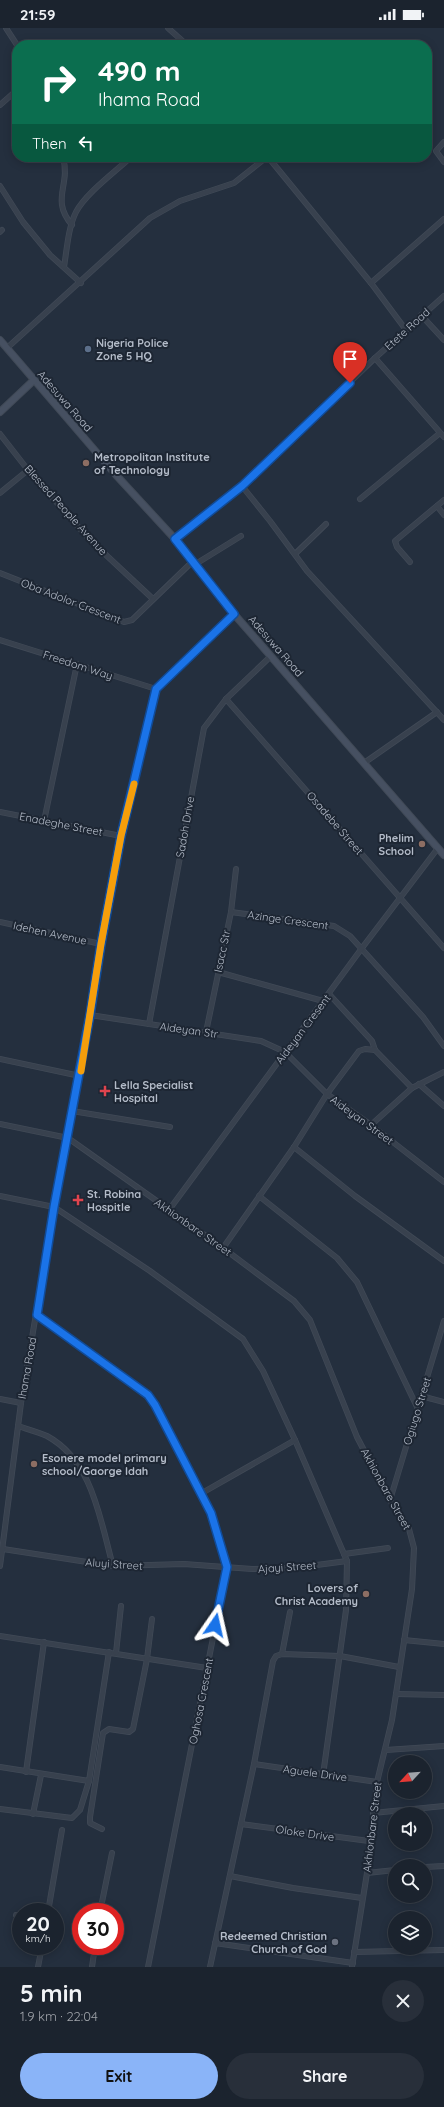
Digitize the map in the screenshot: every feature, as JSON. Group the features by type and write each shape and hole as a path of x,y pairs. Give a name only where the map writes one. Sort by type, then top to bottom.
{"street":[{"path":"6,28 13,40"},
{"path":"168,28 181,40"},
{"path":"0,105 12,94"},
{"path":"444,142 436,151 444,162"},
{"path":"64,162 66,175 60,200 65,217 72,225"},
{"path":"64,267 76,212 87,198 127,162"},
{"path":"7,348 81,283 135,230 150,218 180,201 234,183 261,162"},
{"path":"271,162 371,283 406,330"},
{"path":"0,186 23,222 50,255 81,283"},
{"path":"371,283 444,219"},
{"name":"Etete Road","path":"175,539 242,486 376,358 444,296"},
{"path":"421,316 444,340"},
{"name":"Adesuwa Road","path":"0,340 175,539 193,564 234,614 444,855"},
{"path":"360,500 442,436 376,358"},
{"path":"0,412 34,380"},
{"name":"Blessed People Avenue","path":"0,434 28,470 90,540 153,599"},
{"path":"0,493 28,470"},
{"path":"242,486 332,599 444,720"},
{"path":"410,562 397,546 395,541 444,500"},
{"path":"437,506 444,515"},
{"path":"295,554 326,524"},
{"name":"Oba Adolor Crescent","path":"0,573 124,622 132,620 153,599 193,564 241,536"},
{"path":"156,689 234,614"},
{"name":"Freedom Way","path":"0,640 156,689"},
{"name":"Sadoh Drive","path":"150,1024 200,741 204,728 226,699 271,656"},
{"path":"44,821 76,664"},
{"name":"Ihama Road","path":"0,1566 18,1426 54,1207 80,1076 101,944 121,836 156,689"},
{"name":"Osadebe Street","path":"226,699 444,948"},
{"path":"364,763 437,712"},
{"name":"Enadeghe Street","path":"0,812 121,836"},
{"name":"Aideyan Cresent","path":"169,1210 362,948 438,848"},
{"name":"Isacc Str","path":"206,1032 231,912 236,869"},
{"name":"Azinge Crescent","path":"231,912 334,926 350,936 423,1017 444,1046"},
{"name":"Idehen Avenue","path":"0,922 101,944"},
{"path":"218,972 323,1001"},
{"path":"329,994 372,1042 375,1050 412,1088"},
{"name":"Aideyan Str","path":"90,1015 261,1041 285,1052"},
{"path":"224,1248 294,1147 327,1094 359,1051 365,1049 375,1050"},
{"name":"Aideyan Street","path":"285,1052 327,1094 371,1125 444,1182"},
{"path":"0,1059 80,1076"},
{"path":"371,1125 412,1088 444,1072"},
{"path":"419,1084 444,1106"},
{"path":"72,1111 170,1127"},
{"path":"0,1124 68,1138"},
{"name":"Akhionbare Street","path":"68,1138 224,1248 294,1301 306,1315 357,1437 390,1500 409,1529 414,1548 414,1572 396,1694 386,1750 377,1782 369,1841 367,1873 353,1965"},
{"path":"294,1147 355,1196 444,1261"},
{"path":"0,1196 54,1207 150,1271 243,1339 264,1371 346,1561 346,1610 323,1775"},
{"path":"259,1196 336,1258 356,1282 418,1409"},
{"name":"Oghosa Crescent","path":"37,1315 152,1400 202,1493 211,1513 227,1567 148,1967"},
{"name":"Ogiugo Street","path":"390,1500 444,1321"},
{"path":"422,1396 444,1402"},
{"path":"0,1399 22,1403"},
{"path":"18,1426 46,1436 57,1443 69,1453 82,1469 92,1493 113,1566"},
{"path":"202,1493 295,1440"},
{"path":"344,1554 388,1548"},
{"name":"Aluyi Street","path":"3,1549 113,1566 184,1564 227,1567"},
{"name":"Ajayi Street","path":"227,1567 252,1569 294,1568 346,1561"},
{"path":"116,1653 121,1606"},
{"path":"282,1654 290,1612"},
{"path":"102,1829 90,1823 90,1817 103,1733 109,1730 129,1732 133,1729 147,1660 152,1619"},
{"path":"0,1636 116,1653 147,1660 207,1668"},
{"path":"404,1640 444,1644"},
{"path":"26,1772 44,1642"},
{"path":"0,1809 72,1818 80,1810 89,1781 108,1652"},
{"path":"210,1967 254,1764 273,1661 276,1656 282,1654 340,1656 399,1667"},
{"path":"396,1694 444,1695"},
{"path":"386,1750 444,1746"},
{"name":"Aguele Drive","path":"254,1764 377,1782"},
{"path":"0,1767 41,1775 89,1781"},
{"path":"33,1814 41,1775"},
{"path":"374,1812 444,1806"},
{"name":"Oloke Drive","path":"241,1824 369,1841"},
{"path":"50,1903 62,1830"},
{"path":"102,1903 112,1853"},
{"path":"432,1867 444,1866"},
{"path":"367,1873 388,1871"},
{"path":"230,1876 293,1888 362,1898"},
{"path":"215,1943 353,1965"},
{"path":"354,1952 444,1950"},
{"path":"38,1967 40,1955"},
{"path":"92,1967 94,1955"}],"slow traffic":[{"path":"81,1071 101,944 121,836 134,784"}],"place":[{"name":"Nigeria Police Zone 5 HQ","path":"88,349"},
{"name":"Metropolitan Institute of Technology","path":"86,463"},
{"name":"Phelim School","path":"422,844"},
{"name":"Lella Specialist Hospital","path":"105,1091"},
{"name":"St. Robina Hospitle","path":"78,1200"},
{"name":"Esonere model primary school/Gaorge Idah","path":"34,1464"},
{"name":"Lovers of Christ Academy","path":"366,1594"},
{"name":"Redeemed Christian Church of God","path":"335,1942"}],"route":[{"path":"215,1625 227,1567 211,1513 202,1493 155,1405 148,1395 37,1315 54,1207 80,1076 101,944 121,836 156,689 234,614 175,539 242,486 350,383"}]}
